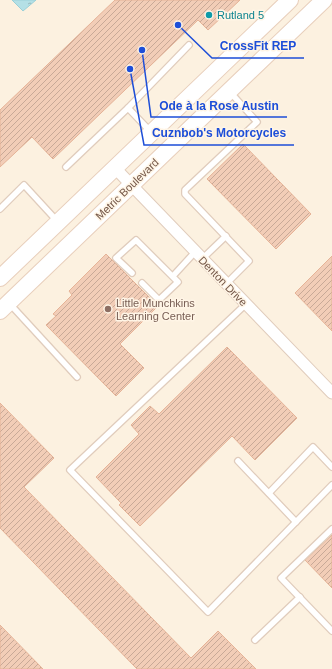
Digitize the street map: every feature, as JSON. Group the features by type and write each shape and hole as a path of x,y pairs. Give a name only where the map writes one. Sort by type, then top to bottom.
{"main road":[{"path":"0,278 290,0"},
{"name":"Metric Boulevard","path":"4,307 324,0"}],"street":[{"name":"Denton Drive","path":"114,168 332,393"}],"lane":[{"path":"66,167 128,108 189,45"},
{"path":"226,284 249,262 185,194 184,191 256,122 229,91"},
{"path":"128,108 151,133"},
{"path":"0,209 24,185 58,222"},
{"path":"173,276 226,236"},
{"path":"132,273 116,258 136,240 178,282 159,300 142,283"},
{"path":"246,304 70,470 208,612 332,485"},
{"path":"4,307 77,377"},
{"path":"269,493 313,447 332,467"},
{"path":"238,460 296,522"},
{"path":"332,529 281,578 332,631"},
{"path":"255,640 300,597"}],"water":[{"path":"12,0 36,0 23,11"}],"building":[{"path":"115,0 240,0 208,30 198,20 53,159 32,137 0,167 0,110"},
{"path":"243,144 311,214 276,249 207,179"},
{"path":"106,254 158,306 120,344 144,368 116,396 46,325 56,316 53,314 72,295 69,291"},
{"path":"332,256 332,331 295,293"},
{"path":"227,347 297,418 255,460 232,436 140,526 119,505 121,503 96,477 139,434 131,425 150,406 159,414"},
{"path":"0,403 54,458 24,487 191,658 218,631 256,669 137,669 0,528"},
{"path":"332,535 332,588 305,560"},
{"path":"0,625 43,669 0,669"}],"place":[{"name":"Rutland 5","path":"209,15"},
{"name":"CrossFit REP","path":"178,25"},
{"name":"Ode à la Rose Austin","path":"142,50"},
{"name":"Cuznbob's Motorcycles","path":"130,69"},
{"name":"Little Munchkins Learning Center","path":"108,309"}]}
